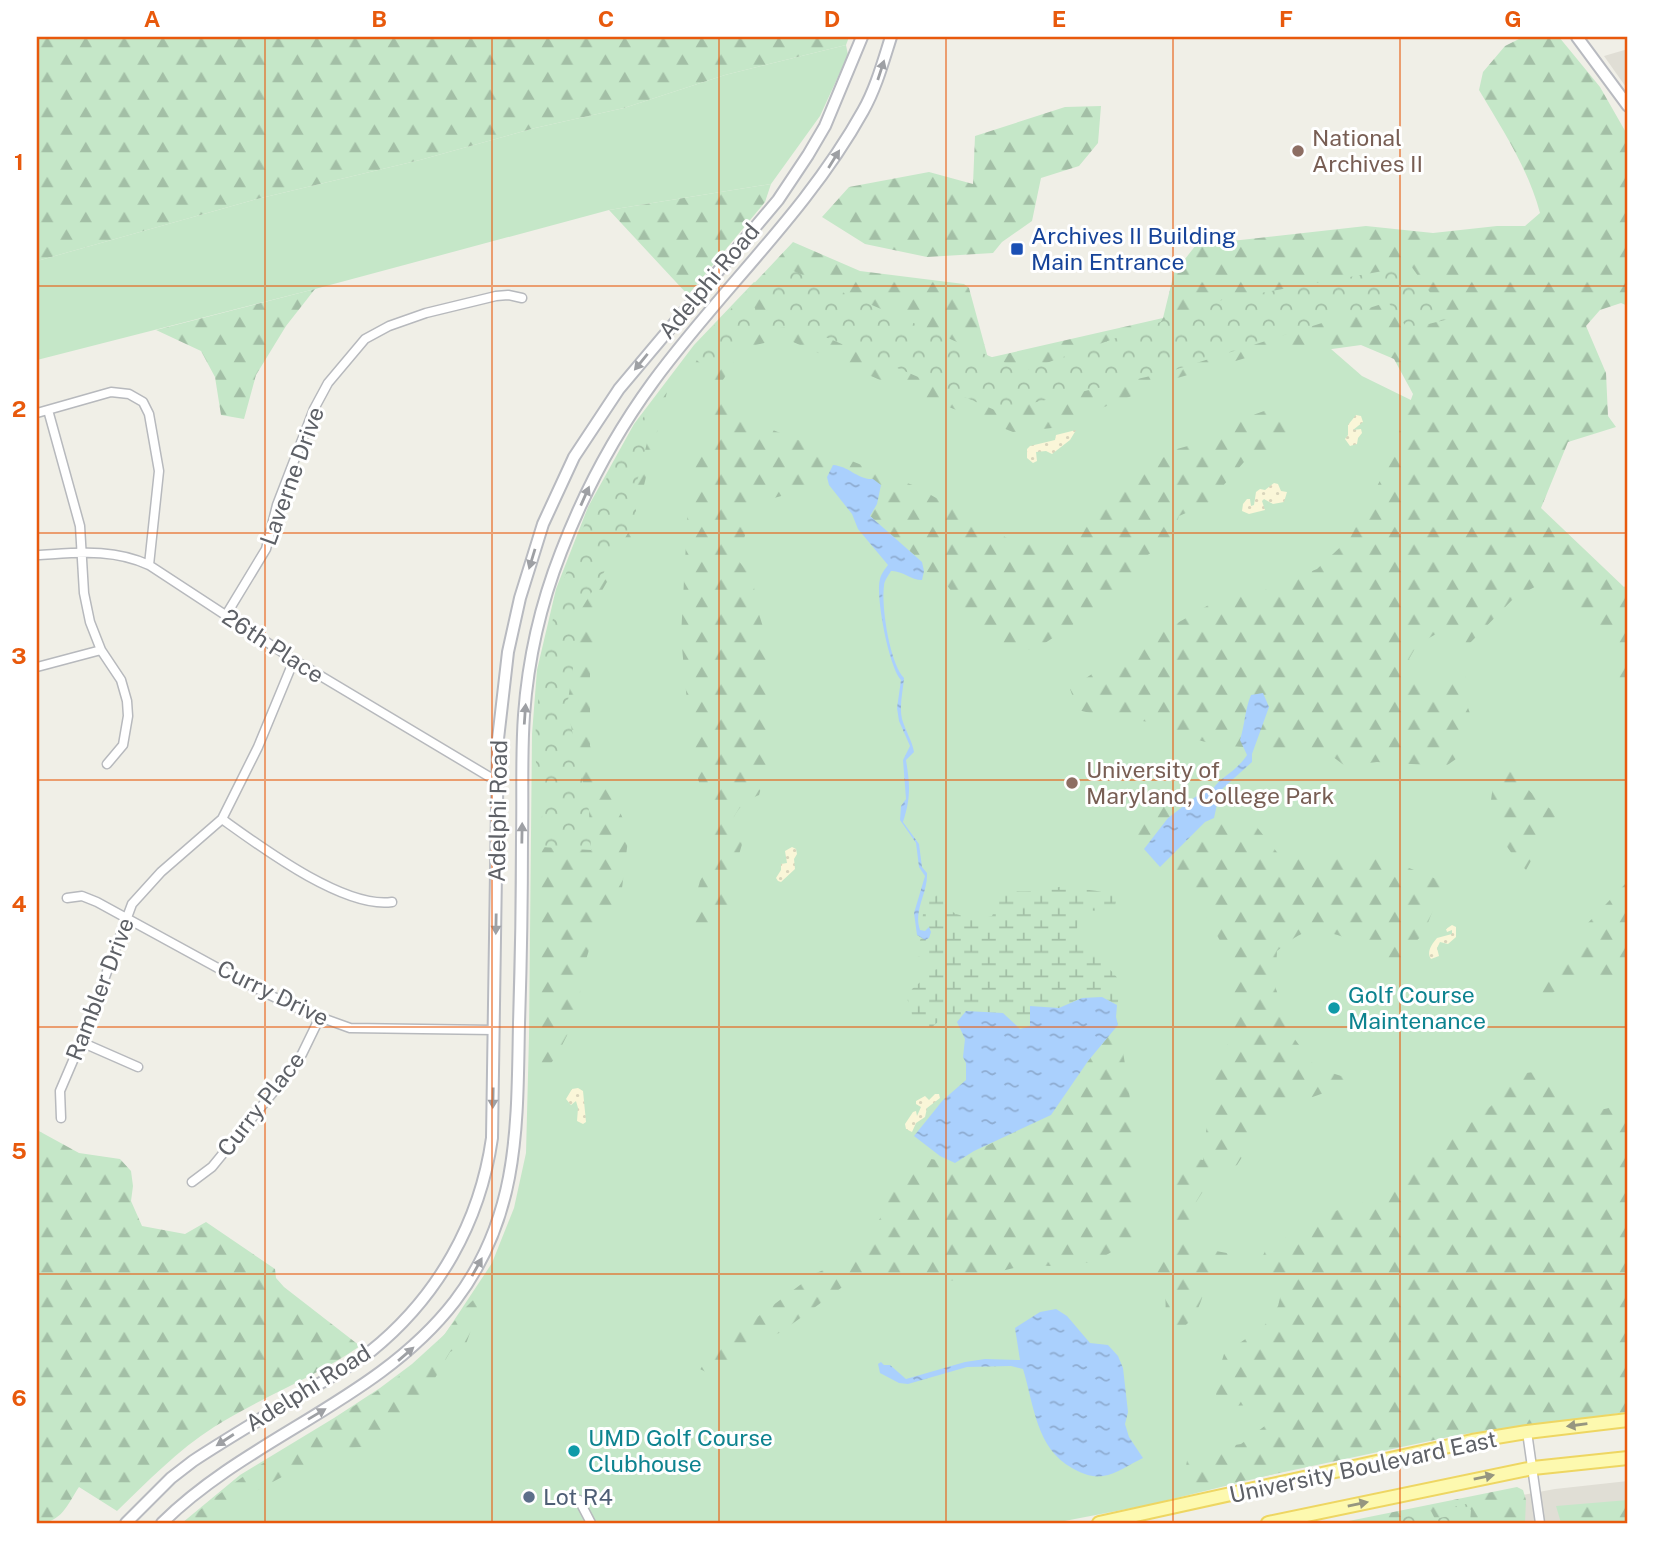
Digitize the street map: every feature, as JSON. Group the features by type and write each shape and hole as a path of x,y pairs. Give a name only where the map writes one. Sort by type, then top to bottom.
{"main road":[{"name":"Adelphi Road","path":"126,1523 171,1478 193,1461 369,1352 408,1316 431,1289 464,1234 485,1180 492,1138 498,739 512,633 543,524 569,468 593,426 629,376 778,200 825,126 862,37"},
{"name":"Adelphi Road","path":"162,1523 199,1489 222,1473 347,1396 402,1357 454,1303 484,1254 504,1207 516,1125 524,715 536,634 561,552 594,475 640,400 708,313 783,228 826,173 865,108 891,37"},
{"path":"1577,37 1628,106"},
{"name":"University Boulevard East","path":"1099,1523 1459,1444 1527,1432 1628,1420"},
{"name":"University Boulevard East","path":"1268,1523 1533,1468 1628,1458"}],"street":[{"name":"Laverne Drive","path":"226,615 266,549 277,505 314,409 328,383 365,340 389,326 426,313 496,296 522,298"},
{"path":"37,413 118,392 143,402 149,414 159,471 149,565"},
{"path":"48,410 79,526 87,610 101,650 121,680 127,701 128,716 123,745 107,764"},
{"name":"26th Place","path":"37,555 83,552 121,554 149,565 294,660 498,782"},
{"path":"37,667 101,650"},
{"name":"Rambler Drive","path":"61,1118 60,1091 132,904 149,884 222,819 260,744 294,660"},
{"path":"222,819 295,868 351,896 381,904 392,902"},
{"name":"Curry Drive","path":"66,898 82,896 247,984 350,1028 494,1030"},
{"name":"Curry Place","path":"192,1182 212,1167 288,1074 302,1054 320,1017"},
{"path":"81,1042 138,1067"},
{"path":"1527,1432 1540,1523"},
{"path":"579,1500 591,1523"}],"shaded area":[{"path":"1628,49 1628,90 1604,56"},
{"path":"1628,1481 1628,1523 1370,1523 1555,1489"}],"green space":[{"path":"37,37 849,37 846,45 725,75 624,108 257,199 37,261"},
{"path":"1523,37 1559,37 1600,87 1628,136 1628,306 1621,303 1600,310 1586,326 1606,373 1608,416 1616,427 1568,442 1541,508 1624,587 1628,584 1628,692 1620,695 1616,681 1623,656 1613,640 1587,629 1564,595 1542,583 1514,598 1469,644 1436,634 1417,645 1409,659 1424,677 1440,681 1447,681 1464,656 1470,662 1464,688 1475,726 1456,759 1446,766 1377,762 1345,766 1324,750 1217,745 1194,739 1162,723 1110,718 1078,710 1070,689 1105,665 1212,603 1269,589 1317,569 1350,538 1385,471 1413,394 1394,359 1361,345 1303,353 1273,350 1174,379 1052,428 1013,432 887,383 784,338 739,349 733,357 734,364 720,384 732,412 915,486 1021,546 1054,539 1087,520 1115,500 1129,478 1177,449 1209,440 1236,421 1267,410 1284,414 1297,430 1284,446 1244,462 1207,504 1179,516 1171,540 1143,558 1133,582 1042,645 1007,657 970,616 940,576 924,571 921,561 870,516 877,504 864,479 834,465 810,486 756,503 737,559 753,578 756,605 764,630 769,683 767,768 759,795 743,805 731,826 731,833 743,841 732,878 727,919 697,940 686,930 700,881 718,850 692,757 681,636 688,506 697,456 711,432 709,395 690,364 729,310 793,242 860,271 964,284 969,288 988,358 1163,318 1174,273 1196,245 1366,226 1433,233 1497,226 1525,226 1540,213 1535,196 1514,149 1479,90 1483,72 1505,46"},
{"path":"846,45 848,55 820,116 771,184 609,210 37,360 37,261 257,199 624,108 725,75"},
{"path":"1101,106 1098,143 1079,166 1041,178 1032,221 1002,242 993,253 927,257 865,244 822,217 849,187 929,172 973,184 975,136 1065,107"},
{"path":"771,184 765,202 688,295 609,210"},
{"path":"782,266 1024,371 1222,300 1411,266 1449,319 1408,329 1388,302 1168,372 997,411 800,326 748,331 710,372 690,354 745,295 760,315 769,309 759,294"},
{"name":"University of Maryland, College Park","path":"754,282 1029,417 1300,322 1362,376 1419,404 1628,600 1628,1215 1425,1437 1148,1505 1054,1523 182,1523 240,1475 334,1418 412,1364 445,1334 492,1263 514,1208 526,1153 532,734 537,670 556,589 588,507 634,424 694,345"},
{"path":"315,289 286,326 256,375 244,419 221,415 215,377 201,351 156,330"},
{"path":"667,392 630,542 600,594 590,668 590,746 629,832 621,896 593,937 581,976 579,1012 556,1057 538,1079 535,864 541,711 621,459"},
{"path":"645,415 656,423 650,431 636,486 636,520 582,608 567,707 589,811 591,850 541,847 542,811 535,746 544,658 554,615 566,573 600,491"},
{"path":"1502,757 1520,781 1557,813 1526,870 1495,825 1491,807"},
{"path":"1171,795 1226,819 1256,826 1280,856 1374,854 1444,882 1424,933 1391,968 1362,947 1329,933 1302,934 1277,951 1275,986 1291,1034 1316,1068 1357,1081 1271,1112 1237,1165 1223,1170 1207,1185 1193,1207 1193,1234 1200,1248 1232,1254 1231,1261 1223,1275 1204,1290 1197,1311 1188,1323 1169,1333 1164,1293 1147,1269 1170,1254 1176,1180 1183,1157 1203,1160 1211,1087 1231,1036 1231,960 1198,902 1180,881 1144,854 1136,829 1140,801"},
{"path":"1628,881 1628,979 1619,988 1594,978 1573,979 1535,1005 1537,979 1565,960 1586,925"},
{"path":"1063,886 1117,896 1115,906 1111,908 1101,911 1086,910 1078,919 1077,929 1094,954 1117,977 1120,988 1117,1005 1102,997 1081,998 1059,1008 1030,1006 1030,1026 1020,1029 1003,1013 966,1011 957,1022 945,1016 932,1027 915,1027 906,994 942,964 939,960 914,956 921,938 924,901 933,899 938,893 943,894 943,901 953,912 977,918 992,916 996,907 997,890 1047,890"},
{"path":"1118,1025 1133,1131 1136,1238 1094,1262 1052,1266 1026,1265 960,1281 880,1276 841,1288 784,1330 710,1374 700,1369 708,1354 816,1273 844,1262 866,1242 882,1215 907,1155 955,1163 1009,1134 1088,1061"},
{"path":"1542,1071 1561,1092 1579,1106 1600,1110 1628,1100 1628,1412 1458,1435 1190,1492 1186,1466 1188,1456 1200,1451 1241,1444 1270,1422 1257,1405 1225,1406 1215,1403 1224,1354 1264,1326 1278,1306 1281,1294 1260,1262 1266,1249 1328,1213 1362,1203 1401,1172 1445,1144 1491,1106 1518,1074"},
{"path":"37,1130 79,1153 120,1159 131,1171 131,1201 142,1226 185,1234 206,1222 275,1269 276,1278 284,1287 360,1346 232,1416 201,1436 164,1466 117,1511 79,1487 58,1516 37,1523"},
{"path":"485,1291 466,1344 450,1352 427,1392 382,1445 332,1450 232,1504 217,1523 186,1523 255,1468 419,1362 468,1305"},
{"path":"1517,1487 1523,1490 1526,1500 1525,1523 1339,1523"},
{"path":"1628,1500 1628,1523 1561,1523 1556,1506"},
{"path":"1466,1504 1471,1510 1470,1523 1372,1523 1431,1511 1435,1519 1453,1515 1453,1507"}],"sand":[{"path":"1356,415 1361,416 1363,422 1353,430 1361,429 1362,433 1357,444 1350,446 1345,439 1348,425"},
{"path":"1076,430 1070,440 1052,454 1046,451 1036,452 1037,461 1033,463 1027,458 1027,449 1030,446 1055,440 1056,435"},
{"path":"1274,483 1278,484 1281,491 1287,492 1284,502 1273,504 1264,499 1262,501 1265,510 1249,514 1242,511 1247,499 1250,499 1251,506 1254,505 1256,492 1265,490"},
{"path":"792,847 797,854 794,859 795,869 781,882 778,881 776,878 781,864 787,863 785,851"},
{"path":"1452,925 1456,927 1456,937 1448,944 1440,942 1437,948 1439,956 1431,959 1429,951 1432,945 1437,938 1452,934 1452,930 1447,932 1446,929"},
{"path":"572,1089 583,1091 586,1122 583,1124 577,1121 576,1101 571,1105 566,1099"},
{"path":"939,1094 940,1098 927,1108 925,1117 916,1123 912,1132 906,1129 905,1124 913,1112 916,1111 917,1116 921,1107 916,1101 925,1096 929,1100"}],"water":[{"path":"833,465 873,479 881,485 877,504 870,516 922,562 924,571 922,580 891,571 885,582 883,595 891,648 904,678 902,719 914,752 906,760 909,791 903,822 919,844 922,867 927,873 918,915 920,930 925,931 929,927 931,932 925,940 917,935 914,913 925,876 919,867 916,843 900,820 901,806 906,799 903,760 910,746 899,721 897,708 901,680 888,647 879,600 880,579 888,565 858,529 852,514 829,485 827,477"},
{"path":"1263,693 1269,707 1252,754 1252,762 1220,791 1214,818 1205,822 1160,867 1144,849 1168,818 1203,791 1212,789 1244,759 1247,755 1240,740 1247,706 1251,695"},
{"path":"1102,997 1117,1005 1118,1025 1088,1061 1051,1115 974,1151 955,1163 940,1156 914,1136 943,1100 966,1080 966,1063 963,1057 965,1039 957,1022 966,1011 1003,1013 1020,1029 1030,1026 1030,1006 1059,1008 1082,998"},
{"path":"1056,1309 1067,1316 1090,1343 1108,1345 1118,1356 1123,1368 1128,1412 1125,1424 1129,1437 1143,1458 1108,1475 1091,1476 1072,1468 1051,1449 1038,1424 1023,1369 1011,1366 967,1367 908,1384 899,1383 880,1373 878,1364 881,1362 890,1365 906,1379 965,1362 985,1359 1020,1360 1015,1328 1040,1312"}],"place":[{"name":"National Archives II","path":"1298,151"},
{"name":"Archives II Building Main Entrance","path":"1017,249"},
{"name":"University of Maryland, College Park","path":"1072,783"},
{"name":"Golf Course Maintenance","path":"1334,1008"},
{"name":"UMD Golf Course Clubhouse","path":"574,1451"},
{"name":"Lot R4","path":"529,1497"}]}
